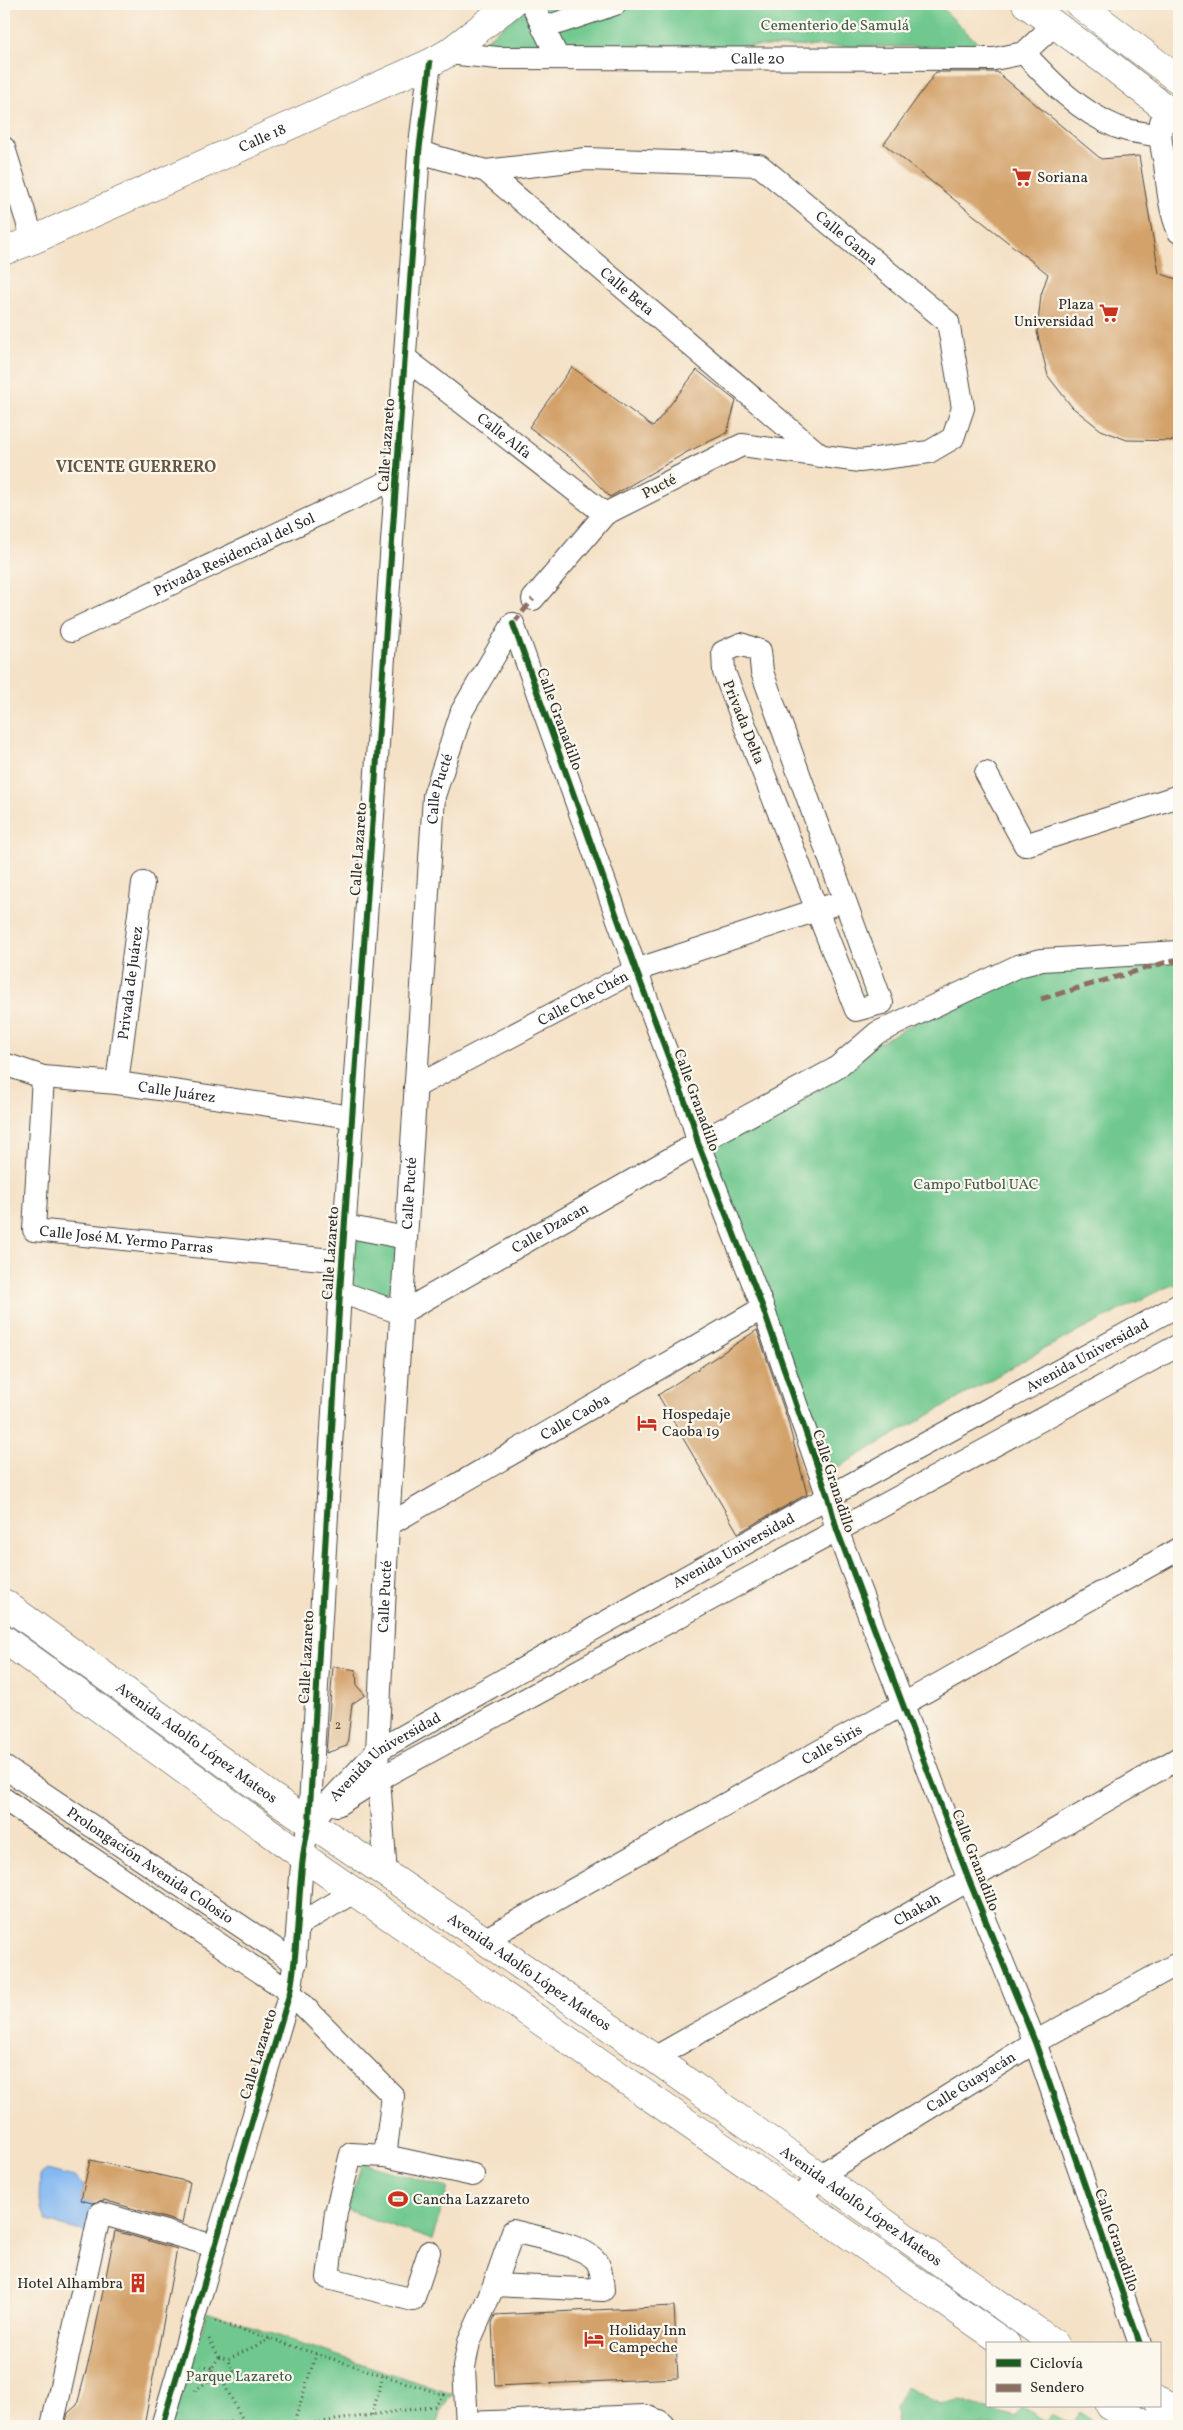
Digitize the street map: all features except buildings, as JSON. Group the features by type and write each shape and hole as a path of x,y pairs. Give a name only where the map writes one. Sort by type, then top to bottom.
{"main road":[{"name":"Calle 18","path":"4,251 33,240 439,58 511,4"},
{"path":"1026,4 1110,64 1171,112"},
{"path":"1090,7 1168,62 1179,80"},
{"path":"1110,64 1168,62"},
{"name":"Avenida Adolfo López Mateos","path":"4,1603 309,1823 484,1940 654,2058 1052,2342"},
{"name":"Avenida Adolfo López Mateos","path":"4,1639 301,1855 1003,2342"},
{"path":"1115,2414 1151,2426"}],"street":[{"path":"532,4 558,58"},
{"path":"543,28 615,4"},
{"path":"1054,24 1024,53 1063,95 1090,114 1119,128 1159,136"},
{"name":"Calle 20","path":"439,58 994,59 1024,53"},
{"name":"Calle Lazareto","path":"162,2426 290,1992 296,1963 301,1855 309,1823 342,1261 419,152 439,58"},
{"path":"1171,112 1159,136 1172,168 1167,195 1172,216 1179,232"},
{"path":"4,148 33,240"},
{"name":"Calle Beta","path":"419,152 486,171 821,456"},
{"name":"Calle Gama","path":"486,171 586,159 759,165 948,322 963,408 953,438 929,452 860,461 821,456"},
{"name":"Calle Alfa","path":"405,358 605,514"},
{"name":"Pucté","path":"533,600 605,514 742,445 821,456"},
{"name":"Privada Residencial del Sol","path":"71,631 396,478"},
{"name":"Calle Granadillo","path":"513,624 636,970 693,1123 698,1143 763,1308 828,1497 837,1530 970,1880 1035,2042 1139,2342"},
{"name":"Calle Pucté","path":"386,1874 377,1751 388,1525 434,796 462,711 513,624"},
{"name":"Privada Delta","path":"741,644 760,651 762,672 788,744 882,1003 856,1010 724,672 724,652 741,644"},
{"path":"761,766 788,744"},
{"path":"986,773 1025,845 1179,796"},
{"path":"773,797 802,783"},
{"name":"Privada de Juárez","path":"117,1083 143,883"},
{"name":"Calle Che Chén","path":"415,1087 636,970 844,900"},
{"name":"Calle Dzacan","path":"401,1313 698,1143 835,1069 877,1033 1018,966 1042,960 1179,952"},
{"name":"Calle Juárez","path":"4,1064 42,1077 117,1083 352,1117"},
{"name":"Calle José M. Yermo Parras","path":"42,1077 34,1230 342,1261"},
{"path":"345,1226 406,1238"},
{"path":"340,1292 401,1313"},
{"name":"Avenida Universidad","path":"309,1823 377,1751 828,1497 1179,1304"},
{"name":"Calle Caoba","path":"388,1525 763,1308"},
{"name":"Avenida Universidad","path":"309,1823 379,1779 1179,1345"},
{"name":"Calle Siris","path":"484,1940 1179,1549"},
{"name":"Chakah","path":"654,2058 970,1880 1179,1758"},
{"name":"Prolongación Avenida Colosio","path":"4,1767 296,1963"},
{"path":"4,1799 290,1992 393,2096 385,2156"},
{"path":"298,1925 354,1892"},
{"name":"Calle Guayacán","path":"799,2200 819,2176 1035,2042 1179,1964"},
{"path":"429,2252 413,2300 328,2278 336,2212 351,2154 385,2156 473,2175"},
{"path":"52,2426 100,2213 214,2246"},
{"path":"494,2285 603,2290 599,2266 584,2250 513,2231 494,2285 469,2342 464,2367 467,2424 585,2423 645,2416 659,2421 664,2426"},
{"path":"1164,2402 1173,2426"}],"path":[{"path":"209,2328 212,2320 444,2395 435,2406 293,2426 316,2354"},
{"path":"204,2345 207,2336 219,2357 228,2359 270,2339"},
{"path":"219,2357 212,2368 214,2376 223,2382 246,2426"},
{"path":"223,2382 232,2376 234,2371 228,2359"},
{"path":"197,2364 212,2368"},
{"path":"372,2415 383,2375"},
{"path":"193,2392 214,2376"},
{"path":"216,2426 217,2424 231,2422 238,2426"}],"green space":[{"name":"Cementerio de Samulá","path":"532,4 938,4 982,47 479,45"},
{"name":"Campo Futbol UAC","path":"1179,952 1179,1283 1162,1289 1042,1350 833,1470 698,1143 1018,966"},
{"path":"347,1230 403,1241 398,1309 344,1289"},
{"name":"Cancha Lazzareto","path":"362,2163 448,2188 432,2240 347,2210"},
{"name":"Parque Lazareto","path":"207,2312 452,2394 440,2413 436,2426 171,2426"},
{"path":"906,2387 940,2404 958,2400 1015,2418 1022,2408 1046,2421 1052,2414 1071,2424 1079,2412 1101,2426 896,2426 895,2408"}],"water":[{"path":"47,2170 74,2177 84,2186 81,2200 93,2203 101,2215 86,2232 46,2222 39,2198 40,2175"}],"marked path":[{"path":"513,624 533,599"},
{"path":"1041,999 1174,960 1179,963"}],"cycle path":[{"path":"162,2426 290,1992 296,1950 302,1865 309,1823 340,1292 419,152 430,63"},
{"path":"513,624 636,970 693,1123 698,1143 763,1308 828,1497 837,1530 969,1880 1035,2042 1139,2342"}],"place":[{"name":"Soriana","path":"1022,177"},
{"name":"Plaza Universidad","path":"1109,313"},
{"name":"Hospedaje Caoba 19","path":"647,1423"},
{"name":"Cancha Lazzareto","path":"398,2199"},
{"name":"Hotel Alhambra","path":"138,2283"},
{"name":"Holiday Inn Campeche","path":"594,2339"}],"district":[{"name":"VICENTE GUERRERO","path":"136,466"}]}
